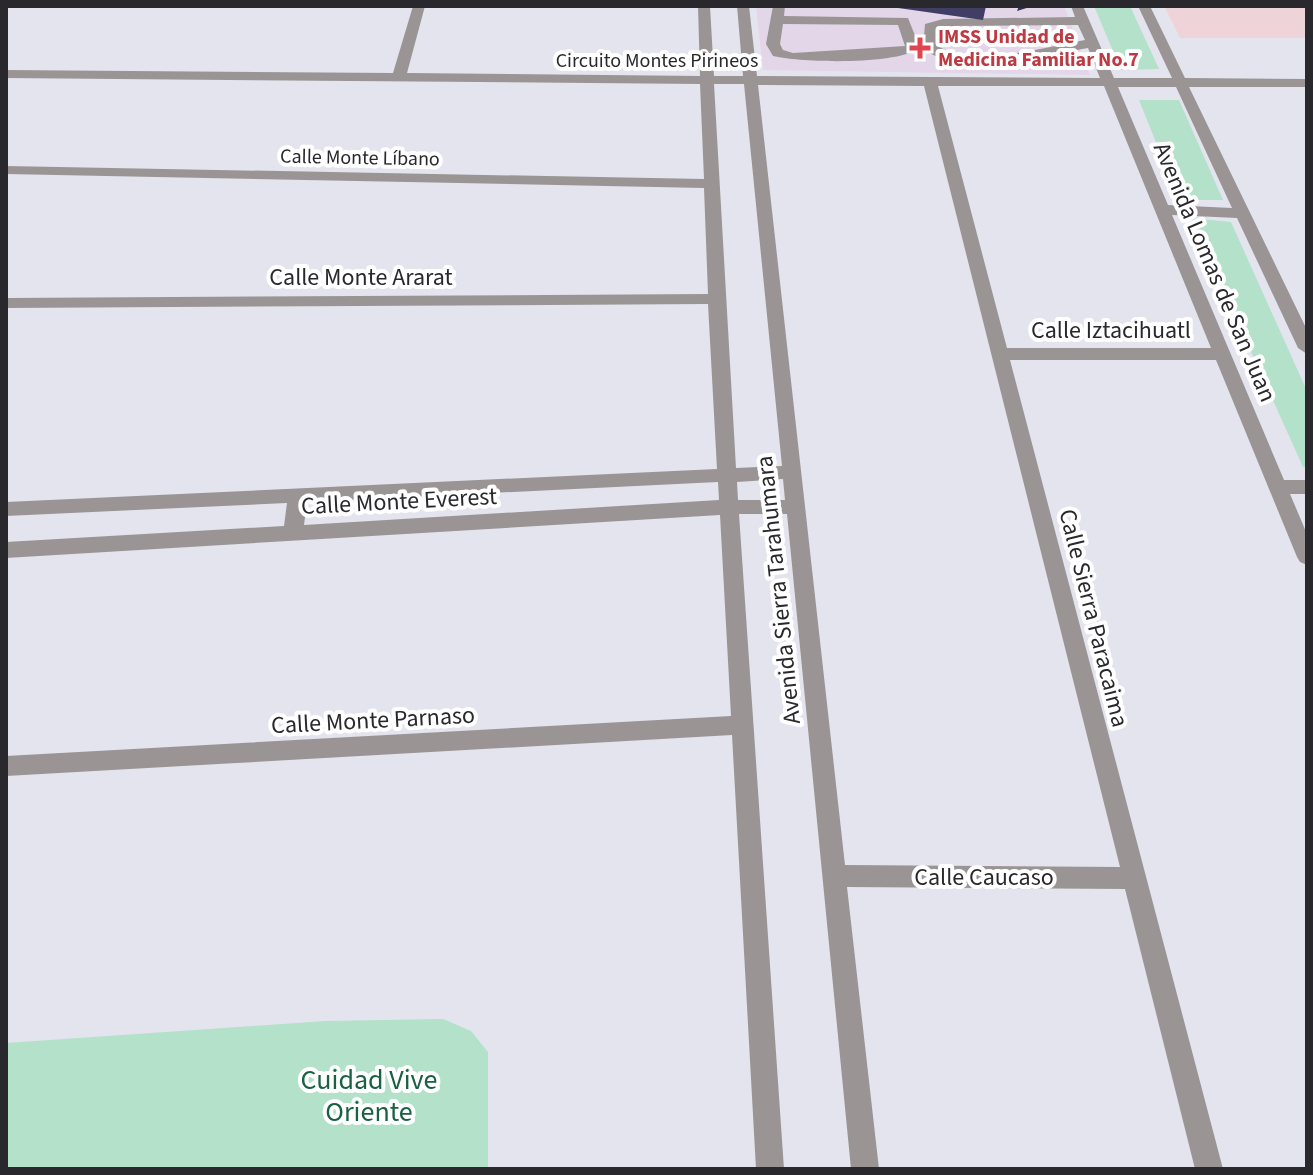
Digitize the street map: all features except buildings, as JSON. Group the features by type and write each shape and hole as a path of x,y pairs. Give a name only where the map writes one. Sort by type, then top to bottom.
{"street":[{"path":"399,77 419,6"},
{"name":"Avenida Sierra Tarahumara","path":"704,6 710,82 716,299 770,1169"},
{"name":"Avenida Sierra Tarahumara","path":"743,6 865,1169"},
{"name":"Avenida Lomas de San Juan","path":"1144,6 1307,348"},
{"path":"779,13 903,21 913,48 894,53 793,57 774,48 779,13"},
{"path":"1080,14 948,22 930,27 930,48 935,53 962,58 1037,53 1093,43"},
{"name":"Avenida Lomas de San Juan","path":"1080,14 1307,557"},
{"name":"Circuito Montes Pirineos","path":"6,74 710,82 929,79 1307,83"},
{"name":"Calle Sierra Paracaima","path":"929,79 1209,1169"},
{"name":"Calle Monte Líbano","path":"6,170 714,184"},
{"path":"1163,210 1244,213"},
{"name":"Calle Monte Ararat","path":"6,303 716,299"},
{"name":"Calle Iztacihuatl","path":"999,354 1223,354"},
{"name":"Calle Monte Everest","path":"6,509 792,472"},
{"path":"1278,487 1307,487"},
{"path":"293,533 298,495"},
{"name":"Calle Monte Everest","path":"6,550 730,507 796,507"},
{"name":"Calle Monte Parnaso","path":"6,766 743,725"},
{"name":"Calle Caucaso","path":"835,876 1134,878"}],"shaded area":[{"name":"IMSS Unidad de Medicina Familiar No.7","path":"756,6 1064,6 1090,75 763,70"},
{"path":"1164,6 1307,6 1307,38 1180,38"}],"green space":[{"path":"1094,6 1130,6 1159,69 1121,70"},
{"path":"1139,100 1179,100 1223,200 1179,200"},
{"path":"1191,218 1231,222 1307,391 1307,467 1303,467"},
{"name":"Cuidad Vive Oriente","path":"443,1019 471,1031 488,1052 488,1169 6,1169 6,1043 325,1021"}],"place":[{"name":"IMSS Unidad de Medicina Familiar No.7","path":"920,48"}]}
